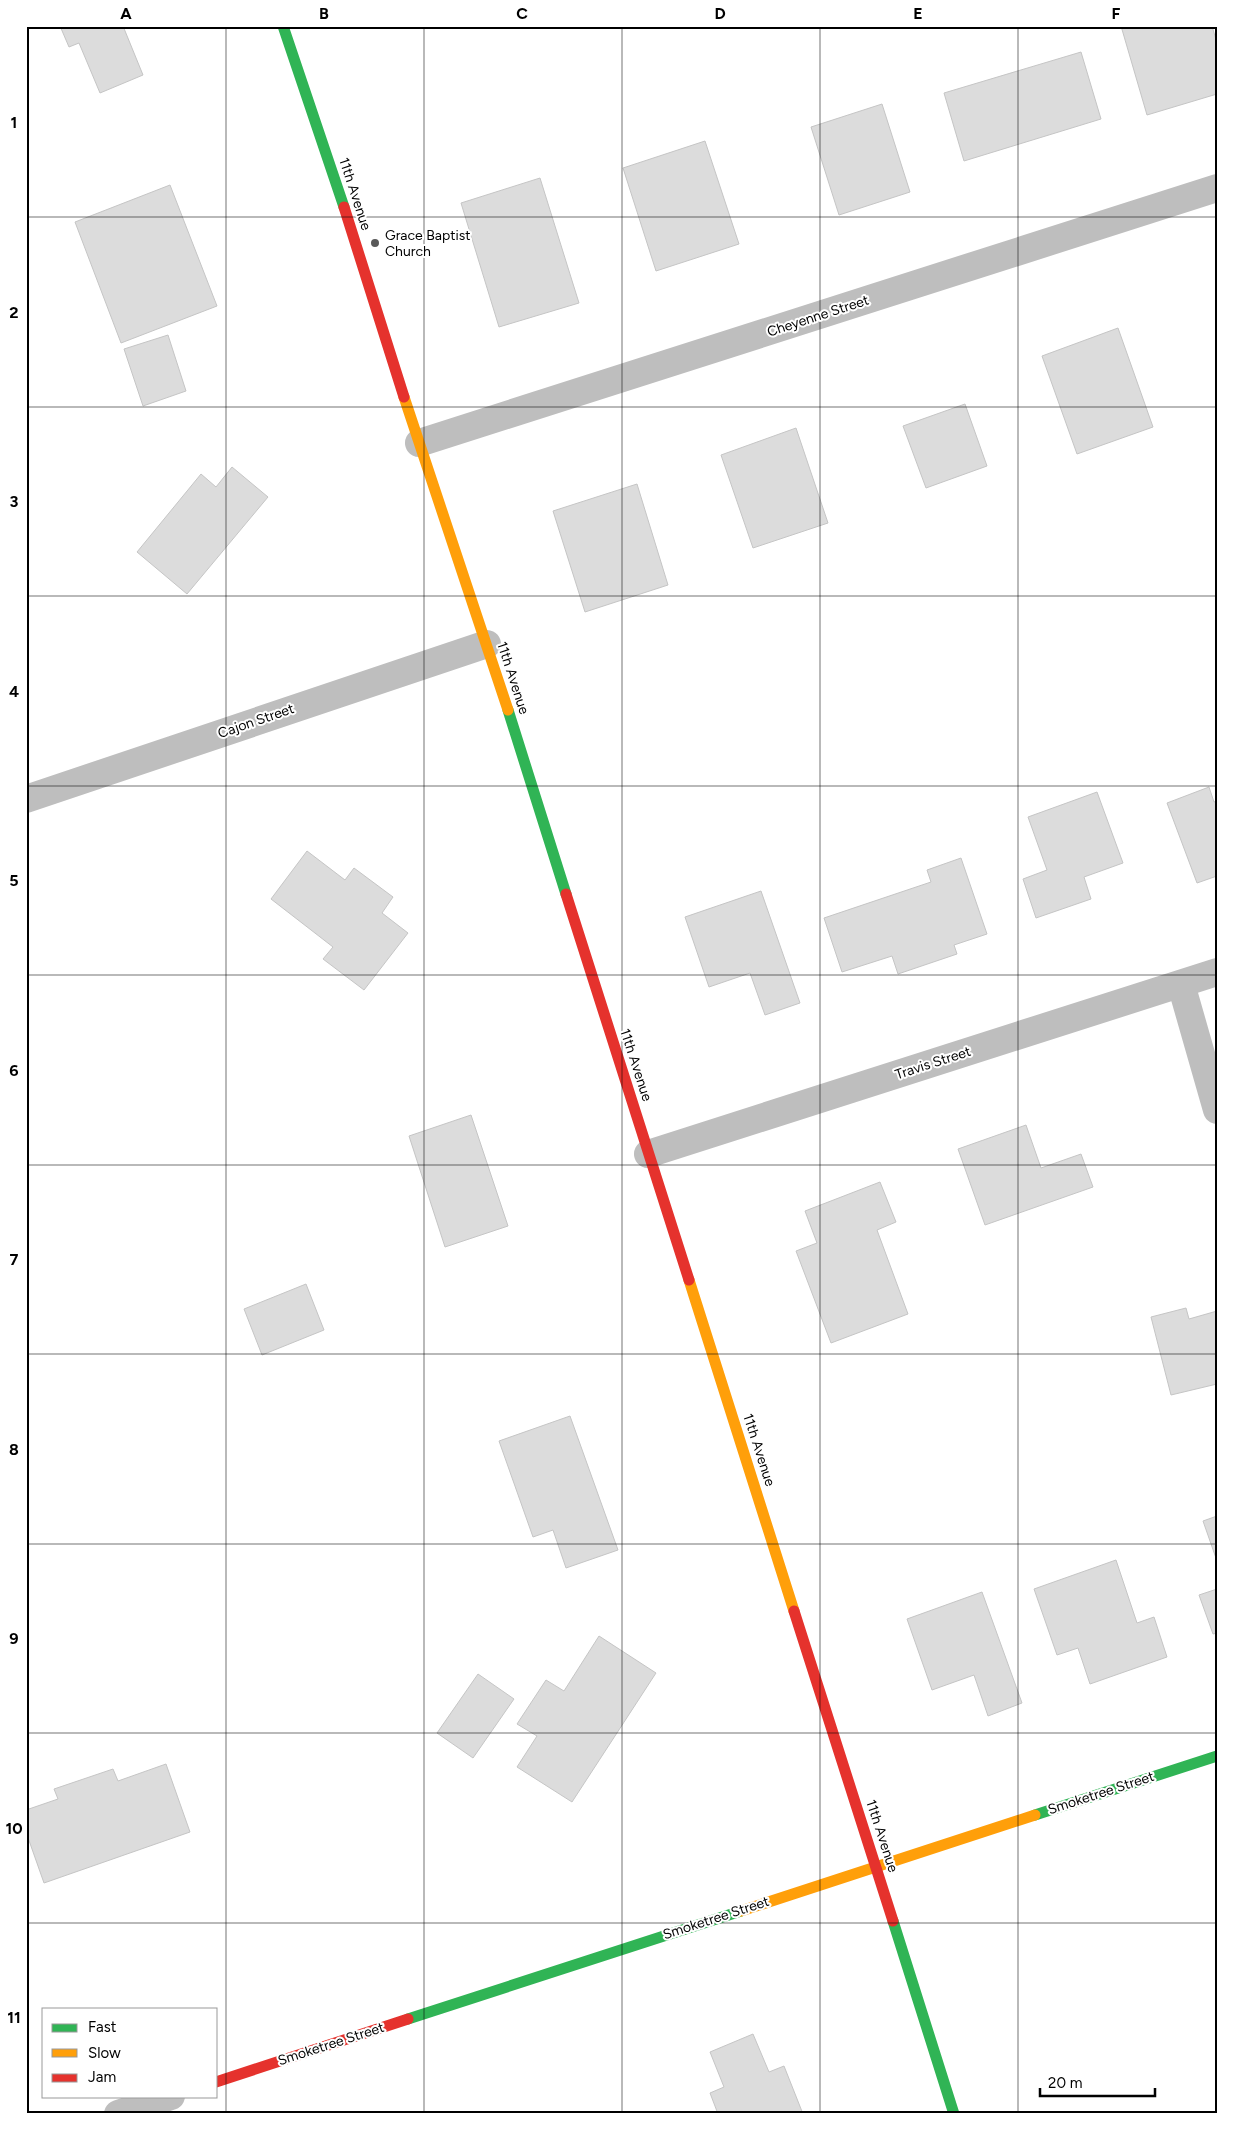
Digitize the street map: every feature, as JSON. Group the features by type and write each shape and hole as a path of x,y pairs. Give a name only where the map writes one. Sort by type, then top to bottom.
{"main road":[{"name":"11th Avenue","path":"283,26 317,124 419,443 487,644 954,2114"},
{"name":"Smoketree Street","path":"218,2081 1217,1756"}],"street":[{"name":"Cheyenne Street","path":"419,443 1217,188"},
{"name":"Cajon Street","path":"26,799 487,644"},
{"name":"Travis Street","path":"648,1154 1217,972"},
{"path":"1182,984 1217,1110"},
{"path":"118,2114 166,2098"}],"building":[{"path":"60,26 123,26 143,75 100,93 79,43 69,47"},
{"path":"1121,26 1212,26 1217,43 1217,94 1147,115"},
{"path":"1081,52 1101,119 964,161 944,93"},
{"path":"882,104 910,192 839,215 811,127"},
{"path":"705,141 739,244 656,271 623,168"},
{"path":"540,178 579,303 499,327 461,203"},
{"path":"170,185 217,306 121,343 75,222"},
{"path":"1118,328 1153,427 1077,454 1042,356"},
{"path":"168,335 186,391 143,406 124,349"},
{"path":"965,404 987,466 926,488 903,426"},
{"path":"796,428 828,523 753,548 721,455"},
{"path":"232,467 268,497 187,594 137,552 201,474 216,487"},
{"path":"637,484 668,585 585,612 553,511"},
{"path":"1209,787 1214,802 1217,801 1217,876 1197,883 1167,803"},
{"path":"1097,792 1123,863 1084,877 1091,899 1036,918 1023,879 1047,870 1028,817"},
{"path":"307,851 345,880 354,868 393,897 382,913 408,933 364,990 323,959 333,947 271,899"},
{"path":"961,858 987,934 954,945 957,954 898,974 892,956 842,972 824,918 931,882 927,870"},
{"path":"761,891 800,1003 765,1015 750,973 709,987 685,917"},
{"path":"471,1115 508,1226 445,1247 409,1136"},
{"path":"1026,1125 1041,1168 1081,1154 1093,1187 985,1225 958,1149"},
{"path":"880,1182 896,1222 877,1230 908,1314 831,1343 796,1251 817,1243 805,1211"},
{"path":"306,1284 324,1330 262,1355 244,1309"},
{"path":"1186,1308 1189,1319 1217,1311 1217,1384 1171,1395 1151,1317"},
{"path":"570,1416 618,1550 566,1568 553,1530 533,1537 499,1441"},
{"path":"1217,1516 1217,1561 1203,1521"},
{"path":"1116,1560 1137,1623 1154,1617 1167,1657 1090,1684 1078,1648 1057,1655 1034,1589"},
{"path":"1217,1589 1217,1633 1213,1634 1199,1595"},
{"path":"982,1592 1022,1703 988,1716 974,1675 932,1690 907,1619"},
{"path":"599,1636 656,1673 572,1802 517,1767 537,1736 517,1724 546,1680 564,1691"},
{"path":"478,1674 514,1699 473,1758 437,1733"},
{"path":"166,1764 190,1832 44,1883 26,1832 26,1810 58,1799 54,1789 113,1769 118,1781"},
{"path":"753,2034 769,2072 784,2066 803,2114 718,2114 710,2093 724,2087 710,2052"}],"traffic: fast":[{"path":"283,26 344,207"},
{"path":"508,710 566,894"},
{"path":"1035,1815 1217,1756"},
{"path":"408,2019 741,1911"},
{"path":"893,1921 954,2114"}],"traffic: slow":[{"path":"404,397 508,710"},
{"path":"689,1280 794,1611"},
{"path":"741,1911 1035,1815"}],"traffic: jam":[{"path":"344,207 404,397"},
{"path":"566,894 689,1280"},
{"path":"794,1611 893,1921"},
{"path":"218,2081 408,2019"}],"place":[{"name":"Grace Baptist Church","path":"375,243"}]}
